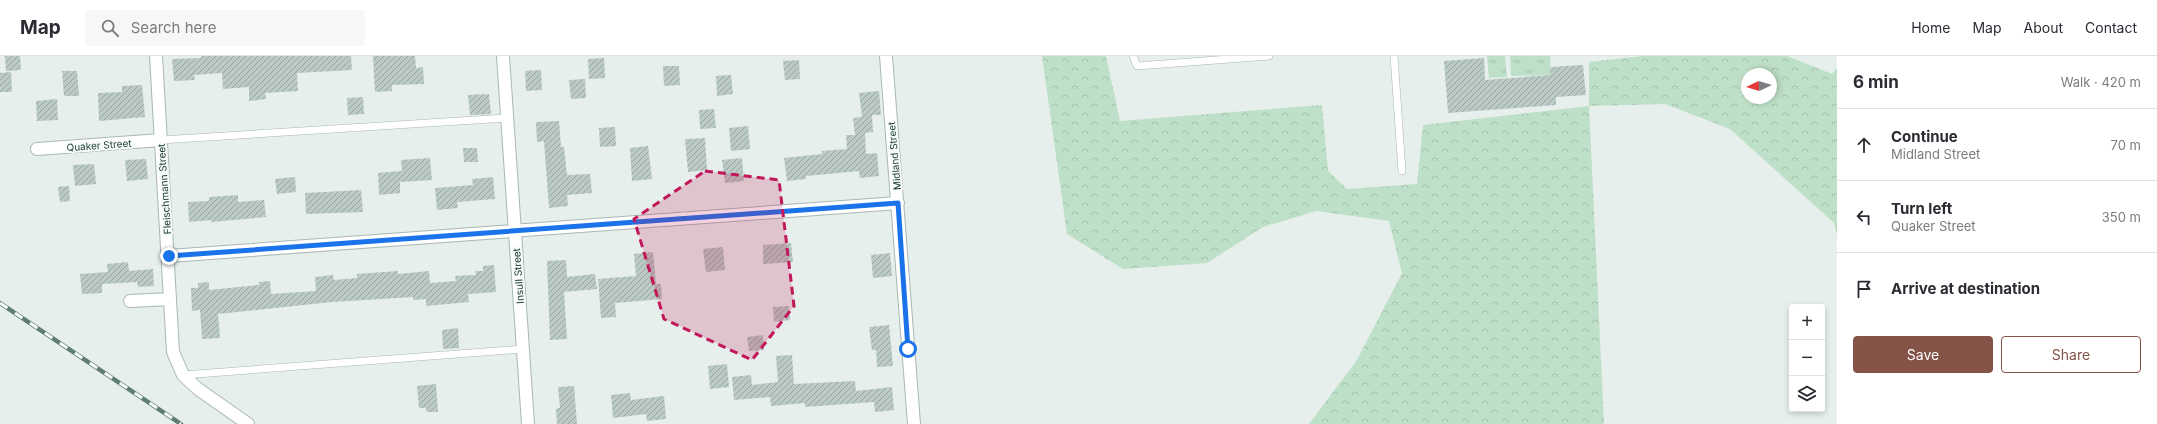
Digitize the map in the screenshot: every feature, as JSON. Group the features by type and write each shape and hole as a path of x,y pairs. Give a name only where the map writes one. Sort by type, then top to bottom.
{"street":[{"name":"Fleischmann Street","path":"156,56 169,256 173,352 183,375 198,389 248,424"},
{"name":"Insull Street","path":"503,56 528,424"},
{"name":"Midland Street","path":"886,56 914,424"},
{"name":"Quaker Street","path":"37,149 161,140"},
{"path":"169,256 898,203"},
{"path":"130,301 170,299"}],"lane":[{"path":"1133,56 1137,66 1269,56"},
{"path":"1394,56 1402,172"},
{"path":"161,140 507,118"},
{"path":"183,375 523,349"}],"highlighted area":[{"path":"705,171 779,180 794,306 752,360 664,319 634,219"}],"green space":[{"path":"1042,56 1106,56 1120,121 1322,105 1328,171 1347,189 1417,184 1423,125 1589,106 1604,424 1309,424 1357,360 1402,273 1389,221 1316,211 1263,227 1207,263 1123,269 1067,234"},
{"path":"1487,56 1505,56 1507,77 1489,78"},
{"path":"1510,56 1550,56 1551,75 1511,76"},
{"path":"1643,56 1787,56 1832,74 1837,68 1837,235 1834,223 1730,129 1665,104 1589,106 1589,62"}],"building":[{"path":"5,56 20,56 21,70 6,71"},
{"path":"201,56 351,56 352,70 297,73 298,91 265,93 266,99 249,101 249,87 223,89 222,73 194,75 195,80 174,81 172,59 201,58"},
{"path":"373,56 415,56 416,68 423,67 424,84 392,85 392,91 375,92"},
{"path":"604,58 605,78 589,79 588,59"},
{"path":"1484,58 1485,80 1551,75 1551,67 1583,65 1586,95 1556,97 1556,105 1448,113 1444,61"},
{"path":"799,60 800,79 785,80 783,61"},
{"path":"663,66 679,66 680,85 664,86"},
{"path":"541,70 542,90 526,91 525,71"},
{"path":"62,71 77,71 79,96 64,96"},
{"path":"11,72 12,92 0,92 0,73"},
{"path":"731,75 733,94 717,96 716,76"},
{"path":"585,79 586,98 571,99 569,80"},
{"path":"142,85 145,117 99,121 98,93 122,92 122,86"},
{"path":"879,91 881,115 872,115 873,132 865,133 866,154 877,153 879,176 860,178 859,171 806,176 806,179 787,181 784,158 822,154 822,151 847,149 846,135 855,135 853,118 862,117 859,93"},
{"path":"489,94 491,114 470,115 468,95"},
{"path":"363,97 364,114 348,115 347,98"},
{"path":"57,99 58,120 37,121 36,101"},
{"path":"714,109 716,128 700,129 699,110"},
{"path":"559,121 561,147 564,147 567,175 590,174 592,193 567,195 568,206 549,208 544,141 537,142 536,122"},
{"path":"748,126 750,149 731,151 729,128"},
{"path":"615,127 616,146 600,147 599,128"},
{"path":"705,138 707,170 688,172 685,139"},
{"path":"648,146 652,179 632,181 630,148"},
{"path":"463,148 477,148 478,162 464,162"},
{"path":"430,158 432,180 400,182 400,193 379,195 378,173 402,171 401,160"},
{"path":"742,158 744,181 725,183 722,160"},
{"path":"146,159 148,179 127,181 125,160"},
{"path":"94,164 96,184 75,186 73,165"},
{"path":"295,177 296,192 277,194 275,179"},
{"path":"493,177 495,199 457,202 458,208 437,210 435,188 473,185 472,179"},
{"path":"69,186 70,201 60,202 58,187"},
{"path":"361,190 363,212 306,214 305,193"},
{"path":"238,195 238,202 264,200 266,217 211,222 211,220 189,222 188,202 209,201 209,197"},
{"path":"791,243 793,262 763,264 763,245"},
{"path":"723,247 725,270 706,272 703,249"},
{"path":"653,252 656,284 661,284 662,299 615,303 616,317 601,318 598,279 636,276 634,254"},
{"path":"890,253 892,276 873,278 871,255"},
{"path":"566,260 567,277 595,274 597,289 564,292 567,339 550,340 547,261"},
{"path":"128,262 129,271 153,269 154,286 138,287 137,282 102,284 102,293 82,294 80,274 108,272 107,264"},
{"path":"494,265 496,292 468,294 469,302 426,306 426,299 413,300 413,297 332,302 218,314 220,338 202,339 200,310 192,311 191,288 198,288 198,283 209,282 209,290 259,285 259,282 270,281 271,294 316,291 315,277 333,275 334,280 357,278 357,274 398,271 398,274 429,271 430,283 456,281 455,276 476,275 475,271 483,271 483,266"},
{"path":"789,306 790,320 774,322 773,307"},
{"path":"889,325 893,366 877,367 876,350 872,350 869,327"},
{"path":"458,328 459,348 443,349 442,330"},
{"path":"763,335 764,350 749,351 747,337"},
{"path":"792,355 794,384 855,381 856,391 892,387 894,410 875,412 874,402 805,407 805,403 771,406 770,397 734,400 732,377 751,375 752,385 778,382 776,356"},
{"path":"727,364 729,387 710,389 708,366"},
{"path":"436,384 438,412 427,412 426,408 419,408 417,386"},
{"path":"574,386 577,424 557,424 556,409 560,408 558,387"},
{"path":"630,393 631,400 664,396 666,419 647,421 646,414 613,418 611,395"}],"railway":[{"path":"0,303 181,424"}],"route":[{"path":"169,256 898,203 908,349"}]}
